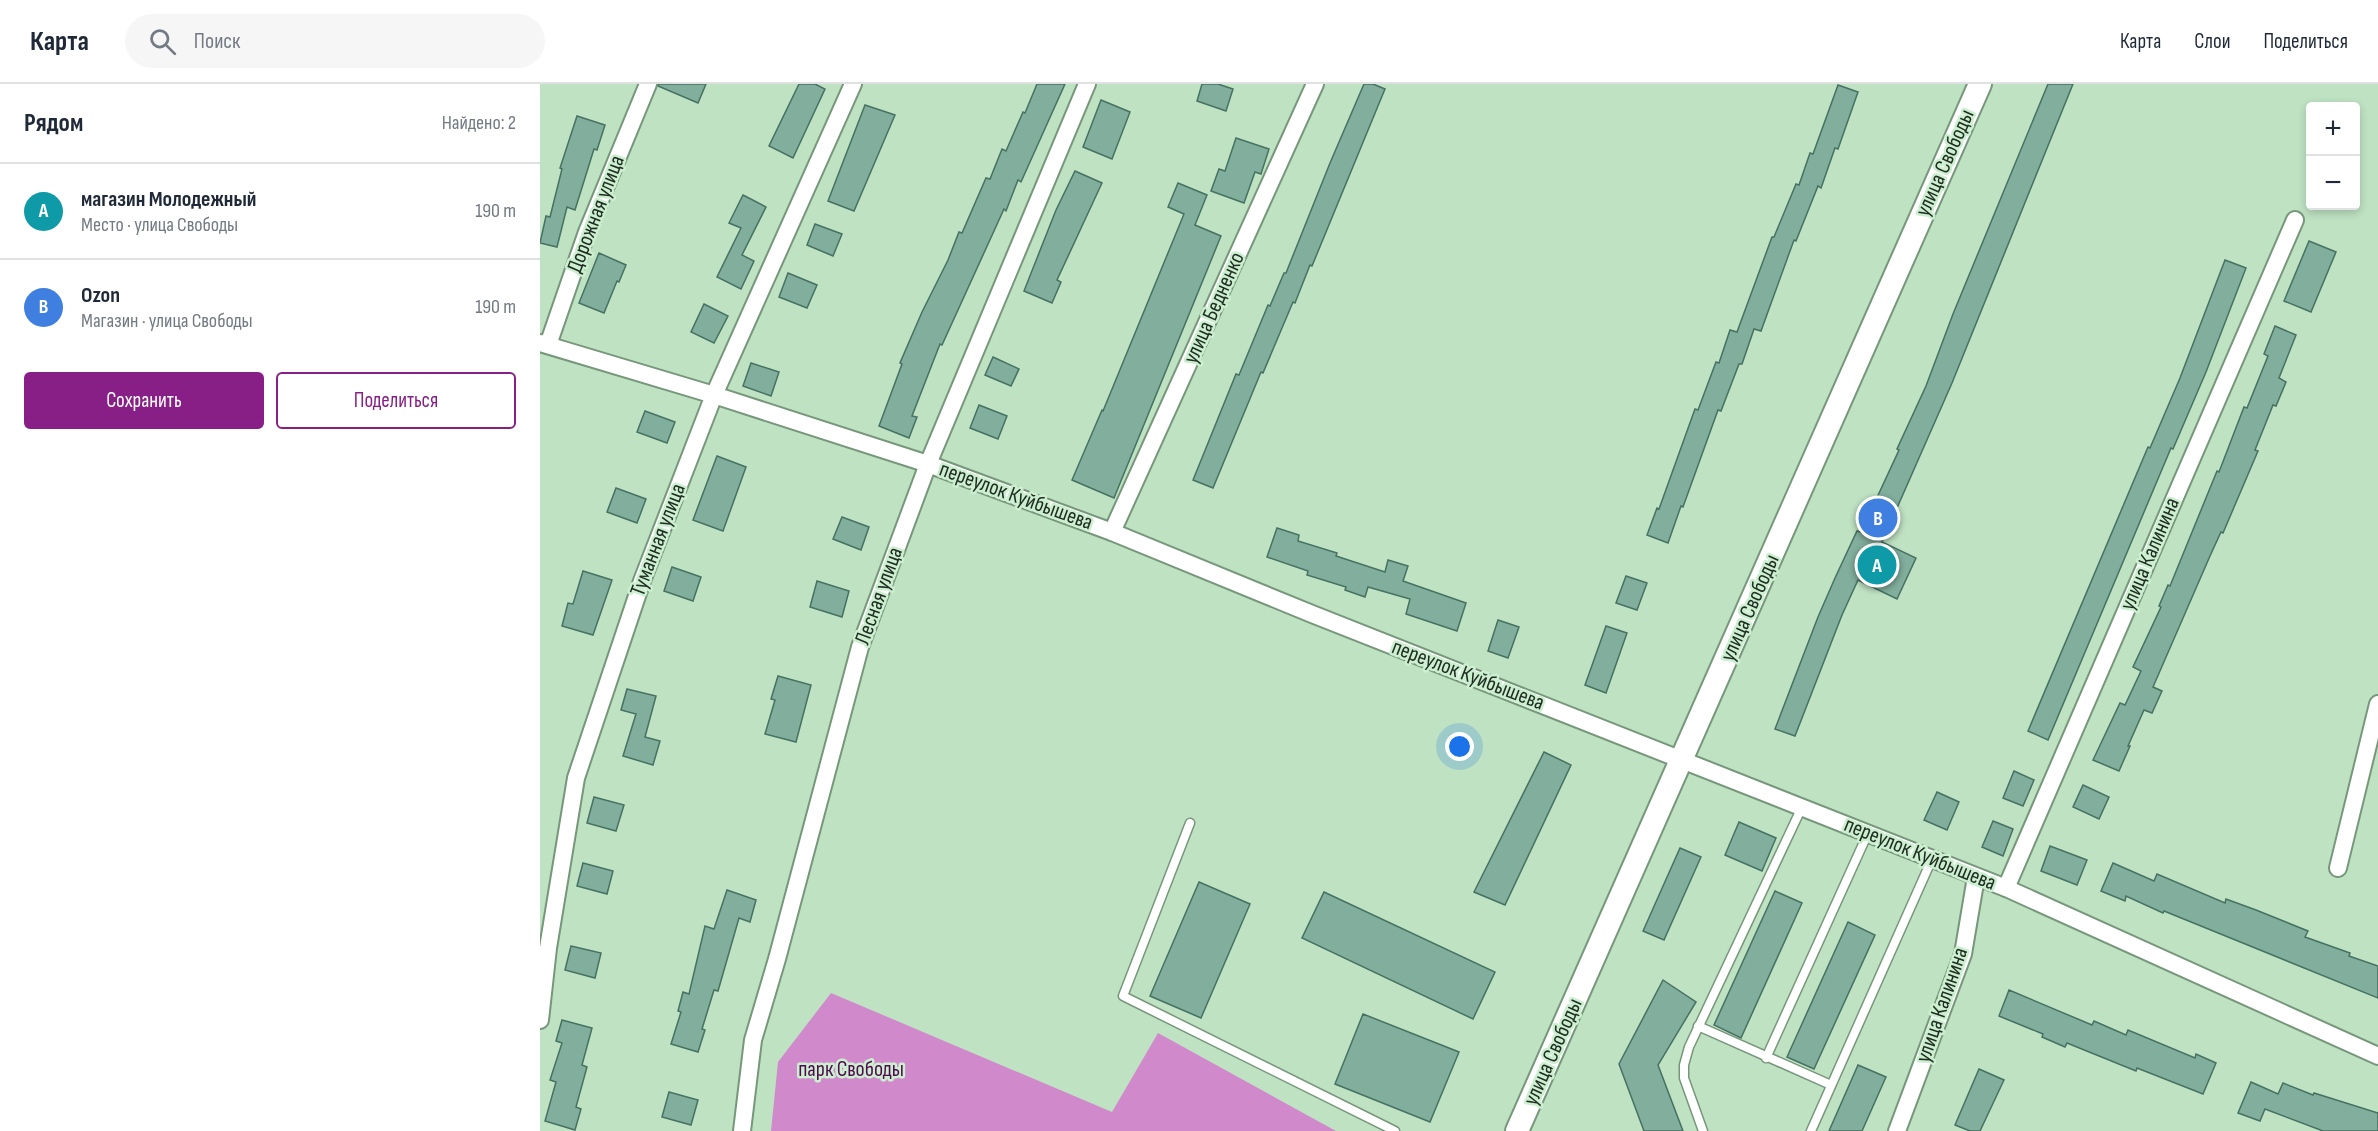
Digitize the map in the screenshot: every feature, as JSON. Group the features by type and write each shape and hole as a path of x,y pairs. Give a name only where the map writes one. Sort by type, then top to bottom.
{"main road":[{"name":"улица Свободы","path":"1517,1131 1980,84"}],"street":[{"name":"Дорожная улица","path":"544,344 648,84"},
{"name":"Туманная улица","path":"540,1020 548,948 576,778 642,581 714,395 853,84"},
{"name":"Лесная улица","path":"742,1131 753,1040 860,647 928,464 1087,84"},
{"name":"улица Бедненко","path":"1112,532 1315,84"},
{"name":"улица Калинина","path":"2006,888 2295,220"},
{"name":"переулок Куйбышева","path":"544,344 714,395 928,464 1112,532 1312,614 2006,888 2378,1056"},
{"path":"2338,868 2378,704"},
{"name":"улица Калинина","path":"1897,1131 1962,954 1976,877"}],"lane":[{"path":"1703,1131 1684,1078 1686,1056 1802,807"},
{"path":"1190,823 1123,996 1395,1131"},
{"path":"1766,1058 1868,833"},
{"path":"1811,1131 1932,859"},
{"path":"1698,1026 1831,1085"}],"green space":[{"name":"парк Свободы","path":"831,993 1112,1112 1158,1033 1336,1131 771,1131 778,1062"}],"building":[{"path":"658,84 706,84 698,103 658,86"},
{"path":"799,84 815,84 825,89 793,158 769,146"},
{"path":"1037,84 1065,84 1021,182 1018,180 1006,211 1004,209 942,345 940,344 912,416 917,417 909,438 879,426 902,364 900,363 922,312 959,232 962,233 986,178 990,179 1002,149 1006,151"},
{"path":"1202,84 1218,84 1233,89 1226,111 1197,101"},
{"path":"1364,84 1373,84 1385,89 1312,266 1310,265 1295,303 1293,302 1263,373 1261,372 1213,488 1193,480 1236,374 1239,375 1268,305 1270,306 1286,273"},
{"path":"2048,84 2073,84 1952,383 1882,542 1916,558 1897,599 1858,580 1795,736 1775,729 1835,578 1857,531 1861,532 1899,450 1897,449 1926,386 1953,314"},
{"path":"1838,85 1858,92 1838,149 1835,148 1821,188 1818,186 1796,241 1794,240 1761,331 1754,329 1742,364 1739,364 1721,411 1718,410 1668,543 1647,535 1657,508 1659,509 1695,409 1698,410 1716,362 1719,363 1730,330 1737,332 1772,237 1774,237 1796,184 1799,185 1810,153 1813,154"},
{"path":"1101,100 1130,112 1112,159 1083,147"},
{"path":"865,105 895,115 854,211 828,201"},
{"path":"577,116 605,125 597,150 594,149 575,210 567,207 557,247 540,243 546,216 550,217 562,169 560,168"},
{"path":"1236,138 1269,149 1261,174 1255,172 1244,203 1211,191 1219,169 1225,171"},
{"path":"1075,171 1102,183 1057,280 1061,282 1052,303 1024,291 1056,210"},
{"path":"1178,183 1207,195 1195,225 1221,236 1114,498 1072,480 1184,214 1168,207"},
{"path":"743,195 766,207 742,255 754,261 741,289 717,277 741,228 729,223"},
{"path":"815,224 842,234 833,256 807,245"},
{"path":"2309,241 2336,252 2311,312 2284,301"},
{"path":"599,253 626,265 604,313 579,303"},
{"path":"2225,260 2246,268 2206,372 2173,449 2171,448 2048,740 2028,731 2148,447 2150,448 2180,378"},
{"path":"788,273 817,285 807,308 779,297"},
{"path":"704,304 728,316 714,343 691,332"},
{"path":"2275,326 2296,335 2279,378 2286,382 2276,406 2273,405 2255,450 2258,451 2153,687 2162,691 2152,713 2144,710 2119,771 2093,760 2120,703 2125,705 2141,671 2133,667 2161,607 2159,606 2168,585 2170,586 2217,471 2219,472 2244,407 2247,408 2268,356 2264,354"},
{"path":"993,357 1019,369 1011,386 985,375"},
{"path":"751,363 779,372 771,396 743,386"},
{"path":"979,405 1007,416 998,439 970,428"},
{"path":"645,411 675,422 667,443 637,432"},
{"path":"717,456 746,467 723,531 693,520"},
{"path":"616,488 646,499 637,523 607,512"},
{"path":"842,517 869,527 861,550 833,539"},
{"path":"1277,528 1299,535 1298,541 1385,572 1388,560 1408,566 1403,581 1466,603 1457,631 1406,614 1410,599 1368,587 1365,597 1345,590 1346,587 1307,575 1308,571 1267,557"},
{"path":"672,567 701,577 693,601 664,591"},
{"path":"583,571 612,580 593,635 562,626 568,603 573,604"},
{"path":"1626,576 1647,583 1637,610 1616,603"},
{"path":"817,581 849,591 842,617 810,607"},
{"path":"1498,620 1519,627 1508,658 1488,651"},
{"path":"1606,626 1627,633 1606,693 1585,685"},
{"path":"778,676 811,685 796,742 765,734 775,700 771,699"},
{"path":"627,689 656,696 645,737 660,741 653,765 623,756 636,714 621,710"},
{"path":"1544,752 1571,765 1505,905 1474,892"},
{"path":"2014,771 2034,780 2023,806 2003,798"},
{"path":"2083,785 2109,797 2099,819 2073,807"},
{"path":"1937,792 1959,802 1947,830 1924,820"},
{"path":"594,797 624,805 616,831 587,823"},
{"path":"1993,821 2013,829 2003,856 1982,847"},
{"path":"1739,822 1776,838 1762,871 1725,855"},
{"path":"2050,846 2087,860 2077,885 2041,871"},
{"path":"1680,848 1701,857 1664,940 1643,931"},
{"path":"583,863 613,871 607,894 577,886"},
{"path":"2113,863 2154,881 2157,874 2225,903 2226,899 2256,910 2308,931 2305,937 2378,966 2378,998 2164,911 2163,913 2126,896 2125,901 2101,891"},
{"path":"1199,882 1250,904 1201,1018 1150,996"},
{"path":"727,890 756,900 750,922 739,918 718,991 714,990 702,1029 705,1030 698,1052 671,1044 681,1012 678,1011 683,992 689,994 705,926 714,929"},
{"path":"1775,891 1802,903 1741,1038 1714,1025"},
{"path":"1324,892 1495,972 1473,1019 1302,938"},
{"path":"1848,922 1875,935 1814,1069 1787,1057"},
{"path":"571,946 601,953 595,978 565,970"},
{"path":"1663,980 1696,1002 1658,1065 1683,1131 1644,1131 1619,1064"},
{"path":"2009,990 2092,1025 2094,1021 2126,1035 2128,1030 2195,1058 2196,1054 2216,1063 2203,1094 2137,1068 2136,1071 2067,1043 2065,1047 2042,1037 2043,1034 1999,1016"},
{"path":"1363,1014 1459,1052 1430,1122 1335,1084"},
{"path":"562,1020 592,1028 582,1065 587,1067 576,1107 581,1109 575,1130 545,1121 556,1082 550,1080 562,1043 556,1041"},
{"path":"1858,1065 1886,1077 1862,1131 1829,1131"},
{"path":"1979,1069 2004,1080 1980,1131 1970,1131 1955,1125"},
{"path":"2251,1082 2278,1094 2283,1083 2313,1095 2314,1093 2378,1113 2378,1131 2323,1131 2265,1109 2260,1121 2238,1113"},
{"path":"669,1092 698,1100 691,1125 662,1117"}],"place":[{"name":"Ozon","path":"1878,518"},
{"name":"магазин Молодежный","path":"1877,565"}]}
